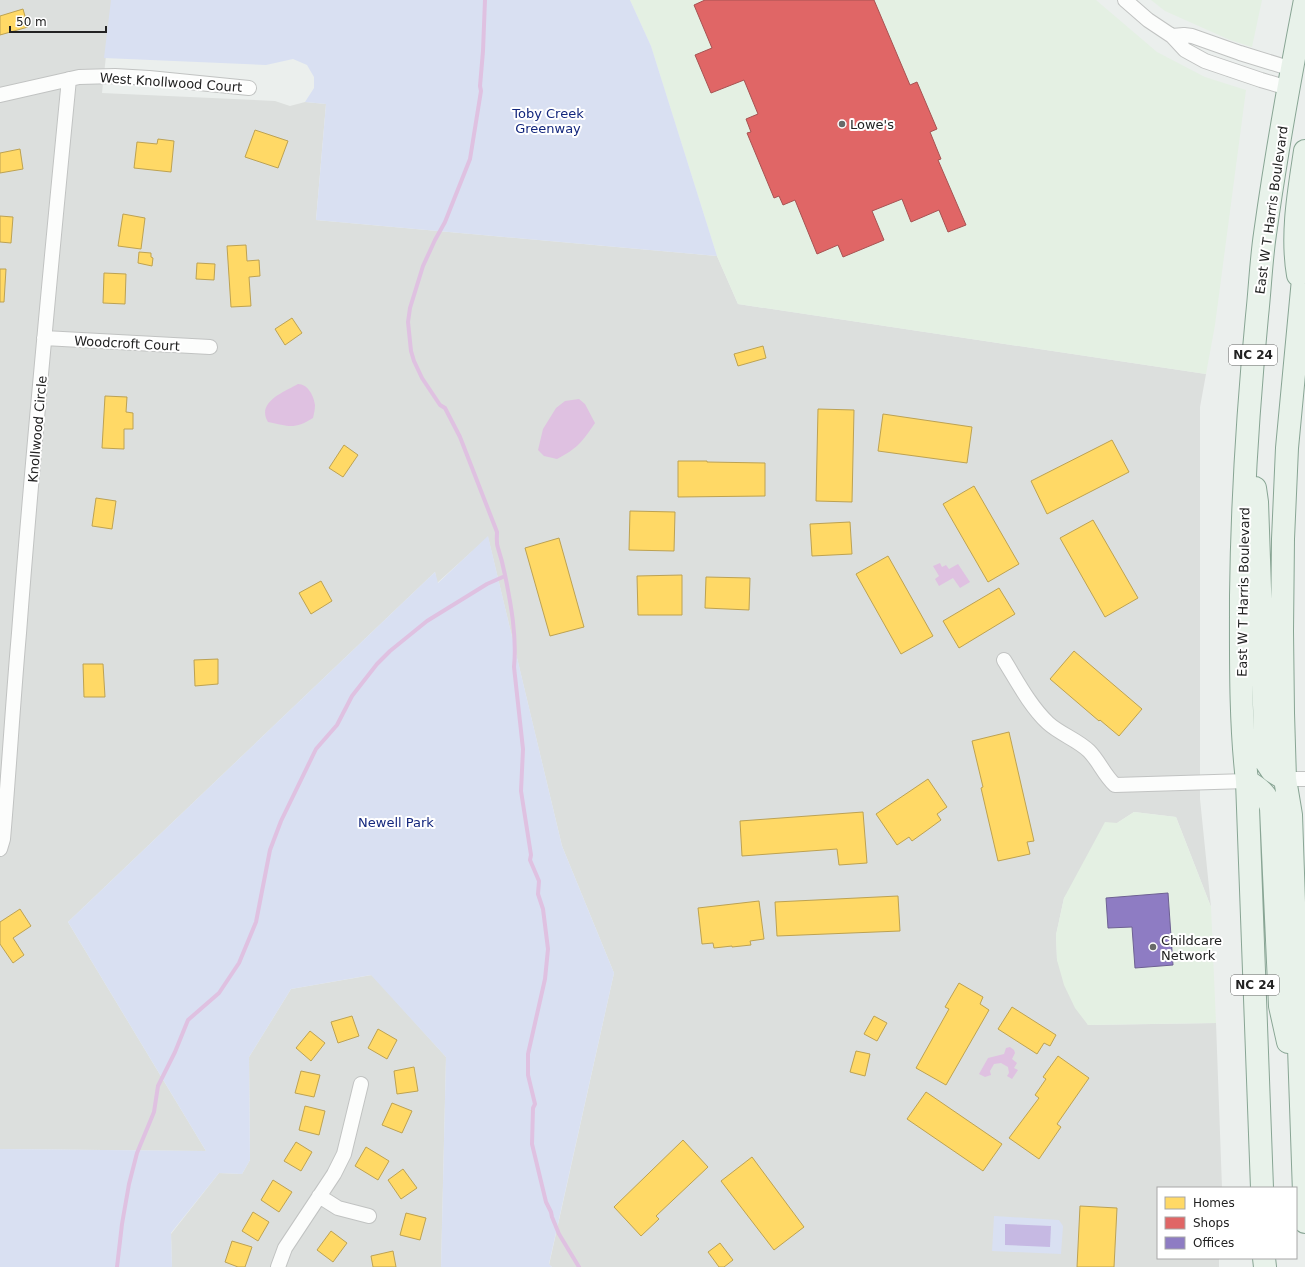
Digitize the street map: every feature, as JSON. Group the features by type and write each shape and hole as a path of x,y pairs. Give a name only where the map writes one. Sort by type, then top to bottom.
{"main road":[{"name":"East W T Harris Boulevard","path":"1262,1187 1247,781 1244,756 1241,635 1242,519 1251,377 1265,235 1295,79 1305,0"},
{"path":"1301,292 1296,265 1296,240 1297,213 1305,151"},
{"name":"NC 24","path":"1305,258 1287,448 1283,540 1282,631 1295,779 1291,815 1305,1222"},
{"path":"1247,428 1257,502 1266,757 1269,768 1277,775 1295,779"},
{"path":"1247,781 1258,787 1263,792 1267,797 1271,808 1280,1006 1300,1101"}],"street":[{"path":"1125,0 1148,20 1172,36 1179,45 1192,55 1237,72 1295,79"},
{"path":"1172,36 1192,36 1254,58 1295,79"},
{"name":"West Knollwood Court","path":"69,79 79,77 115,76 249,88"},
{"path":"0,95 69,79"},
{"name":"Knollwood Circle","path":"0,849 3,839 44,338 69,79"},
{"name":"Woodcroft Court","path":"44,338 210,347"},
{"path":"1004,660 1030,701 1047,722 1059,732 1087,749 1095,758 1103,772 1115,785 1247,781"},
{"path":"278,1267 285,1248 334,1174 344,1154 361,1084"},
{"path":"319,1196 338,1208 369,1216"}],"shaded area":[{"path":"0,0 112,0 102,93 275,101 290,106 305,102 326,104 316,220 717,256 738,304 1206,374 1200,407 1200,799 1211,907 1176,817 1134,812 1117,823 1064,898 1056,935 1057,960 1088,1025 1216,1023 1222,1187 1157,1187 1157,1259 1219,1259 1219,1267 552,1267 549,1265 614,973 562,846 488,537 437,583 435,572 68,922 206,1151 0,1149"},
{"path":"630,0 1096,0 1157,52 1205,77 1246,90 1215,325 1206,374 738,304 717,256 651,46"},
{"path":"1151,0 1262,0 1252,47 1230,40 1165,11"},
{"path":"298,384 308,388 312,394 315,405 313,418 296,426 286,426 268,422 265,415 269,403 279,394"},
{"path":"579,399 585,404 595,423 583,440 575,448 557,459 544,456 538,450 543,429 556,408 565,401"},
{"path":"940,563 942,567 946,565 949,569 958,564 970,582 960,588 953,578 939,586 935,579 939,576 933,566"},
{"path":"1134,812 1176,817 1211,907 1216,1023 1088,1025 1075,1008 1064,985 1057,960 1056,935 1064,898 1105,822 1117,823"},
{"path":"372,975 446,1057 441,1267 172,1267 171,1234 219,1173 242,1174 250,1160 249,1057 291,989"},
{"path":"1010,1047 1015,1053 1012,1059 1017,1063 1014,1068 1018,1070 1012,1079 1007,1076 1009,1073 1008,1067 1001,1063 994,1064 990,1071 991,1075 985,1077 979,1074 988,1058 1004,1054 1006,1048"},
{"path":"1005,1224 1051,1226 1050,1247 1005,1245"}],"green space":[{"name":"Toby Creek Greenway","path":"111,0 630,0 651,46 717,256 316,220 326,104 305,102 314,88 314,77 307,65 293,59 266,65 104,58"},
{"name":"Newell Park","path":"488,536 562,846 614,973 549,1264 552,1267 441,1267 446,1057 371,975 291,989 249,1057 250,1160 242,1174 219,1173 171,1233 172,1267 0,1267 0,1149 206,1151 68,922 435,572 438,583"},
{"path":"994,1216 1059,1220 1063,1226 1061,1254 992,1251"}],"building: Homes":[{"path":"23,9 28,27 0,35 0,16"},
{"path":"255,130 288,141 278,168 245,157"},
{"path":"158,139 174,141 171,172 134,168 137,142 157,144"},
{"path":"20,149 23,169 0,173 0,153"},
{"path":"123,214 145,218 141,249 118,246"},
{"path":"0,216 13,217 11,243 0,242"},
{"path":"246,245 247,261 259,260 260,276 249,277 251,306 231,307 227,246"},
{"path":"139,252 151,253 151,257 153,258 152,266 138,263"},
{"path":"197,263 215,264 214,280 196,279"},
{"path":"0,269 6,269 4,302 0,302"},
{"path":"104,273 126,274 125,304 103,303"},
{"path":"292,318 302,333 285,345 275,329"},
{"path":"763,346 766,358 738,366 734,354"},
{"path":"105,396 127,397 126,412 133,413 133,429 124,429 124,449 102,448"},
{"path":"818,409 854,410 852,502 816,501"},
{"path":"883,414 972,427 967,463 878,451"},
{"path":"1112,440 1129,472 1047,514 1031,481"},
{"path":"344,445 358,455 343,477 329,468"},
{"path":"678,461 765,463 765,496 678,497"},
{"path":"974,486 1019,564 988,582 943,504"},
{"path":"96,498 116,501 112,529 92,526"},
{"path":"630,511 675,512 674,551 629,550"},
{"path":"1093,520 1138,598 1105,617 1060,538"},
{"path":"850,522 852,554 812,556 810,524"},
{"path":"559,538 584,627 550,636 525,548"},
{"path":"888,556 933,636 901,654 856,574"},
{"path":"682,575 682,615 638,615 637,576"},
{"path":"706,577 750,578 749,610 705,608"},
{"path":"321,581 332,601 311,614 299,593"},
{"path":"999,588 1015,614 959,648 943,621"},
{"path":"1074,651 1142,709 1119,736 1050,679"},
{"path":"218,659 218,684 195,686 194,660"},
{"path":"83,664 103,664 105,697 84,697"},
{"path":"1009,732 1034,841 1027,842 1030,854 998,861 972,741"},
{"path":"928,779 947,807 937,814 941,820 912,841 909,837 897,845 876,814"},
{"path":"863,812 867,863 839,865 837,849 742,856 740,821"},
{"path":"898,896 900,931 777,936 775,902"},
{"path":"759,901 764,939 750,941 751,945 732,947 714,948 713,943 702,944 698,908"},
{"path":"20,909 31,926 13,938 24,955 13,963 0,944 0,922"},
{"path":"959,983 983,997 980,1004 989,1010 946,1085 916,1068 949,1009 945,1007"},
{"path":"1012,1007 1056,1035 1050,1046 1044,1043 1037,1054 998,1029"},
{"path":"352,1016 359,1036 338,1043 331,1022"},
{"path":"874,1016 887,1023 877,1041 864,1034"},
{"path":"378,1029 397,1040 387,1059 368,1048"},
{"path":"310,1031 325,1043 311,1061 296,1048"},
{"path":"856,1051 870,1054 865,1076 850,1072"},
{"path":"1058,1056 1089,1078 1057,1124 1061,1127 1039,1159 1009,1138 1039,1098 1035,1095 1046,1079 1043,1077"},
{"path":"414,1067 418,1091 397,1094 394,1071"},
{"path":"301,1071 320,1075 314,1097 295,1093"},
{"path":"926,1092 1002,1144 983,1171 907,1119"},
{"path":"392,1103 412,1111 402,1133 382,1125"},
{"path":"305,1106 325,1111 319,1135 299,1130"},
{"path":"683,1140 708,1167 656,1216 659,1219 641,1236 614,1207"},
{"path":"296,1142 312,1152 301,1171 284,1161"},
{"path":"366,1147 389,1161 378,1180 355,1166"},
{"path":"752,1157 804,1227 774,1250 721,1181"},
{"path":"403,1169 417,1188 401,1199 388,1180"},
{"path":"273,1180 292,1192 279,1212 261,1200"},
{"path":"1080,1206 1117,1208 1114,1267 1077,1267"},
{"path":"253,1212 269,1222 258,1241 242,1231"},
{"path":"406,1213 426,1218 420,1240 400,1235"},
{"path":"331,1231 347,1243 333,1262 317,1250"},
{"path":"232,1241 252,1247 245,1267 238,1267 225,1262"},
{"path":"720,1243 733,1260 724,1267 719,1267 708,1252"},
{"path":"393,1251 396,1267 373,1267 371,1256"}],"building: Shops":[{"name":"Lowe's","path":"705,0 874,0 910,85 917,82 937,129 930,132 941,159 938,160 966,225 948,232 939,210 911,222 902,199 872,211 884,240 843,257 838,245 817,254 795,200 783,205 779,196 774,198 747,133 751,132 746,119 758,114 744,80 711,93 695,55 712,48 694,5"}],"building: Offices":[{"name":"Childcare Network","path":"1168,893 1173,965 1135,968 1132,927 1108,928 1106,898"}],"waterway":[{"path":"485,0 480,86 481,91 470,159 445,222 423,266 410,308 408,322 411,351 414,361 422,378 440,405 445,408 460,437 497,532 497,544 509,597 513,621 515,644 514,667 523,749 521,791 531,855 530,860 539,881 538,894 543,909 548,949 545,979 528,1054 528,1075 535,1104 533,1108 532,1144 546,1202 559,1234 579,1267"},
{"path":"117,1267 122,1224 129,1184 137,1153 154,1112 158,1086 175,1052 188,1020 219,993 239,963 256,922 270,850 281,821 316,749 337,725 352,696 377,664 390,651 427,621 487,584 505,576"}],"place":[{"name":"Lowe's","path":"842,124"},
{"name":"Childcare Network","path":"1153,947"}]}
